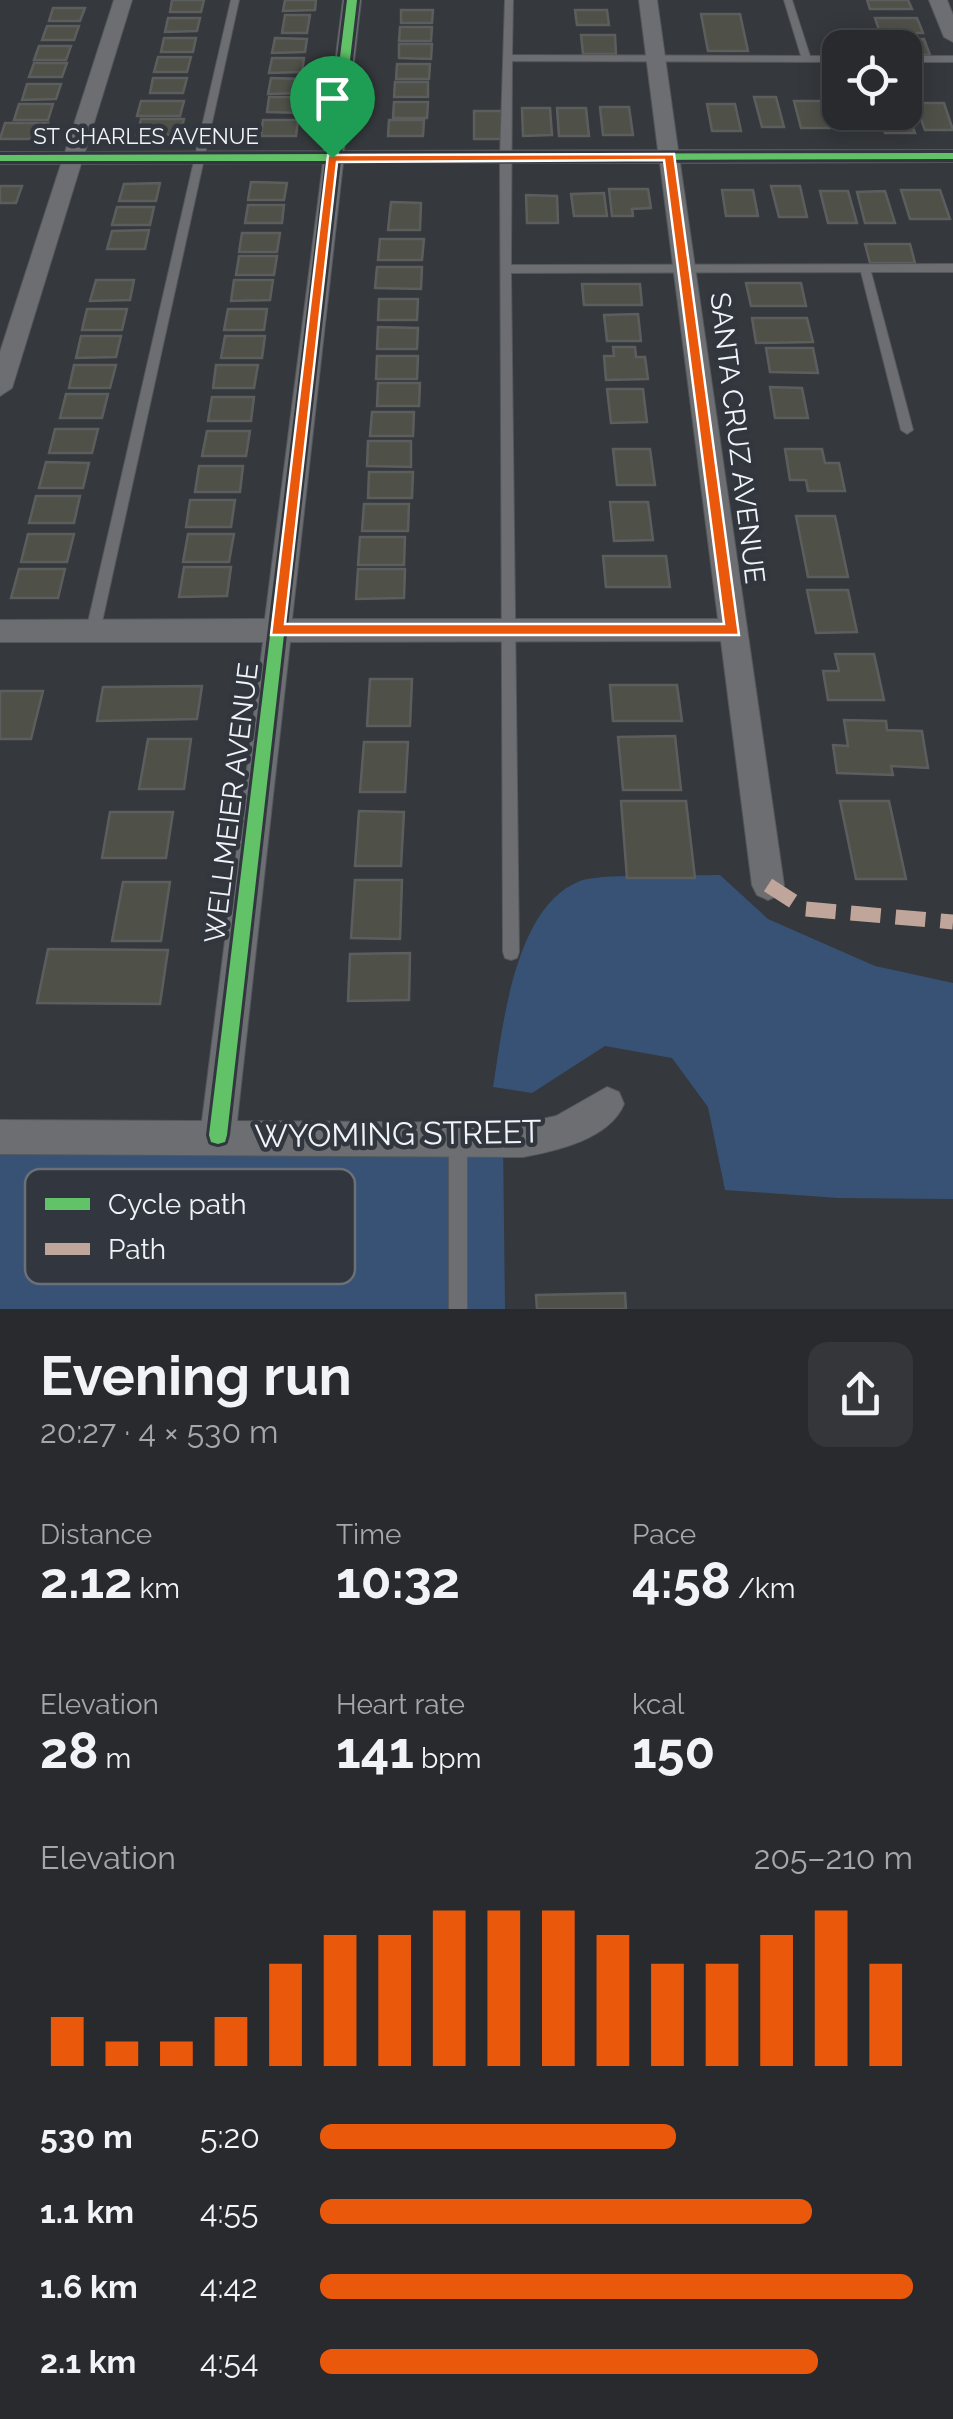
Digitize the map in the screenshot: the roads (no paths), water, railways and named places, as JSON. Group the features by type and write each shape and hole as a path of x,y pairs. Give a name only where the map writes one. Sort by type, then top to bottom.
{"street":[{"path":"0,388 123,0"},
{"name":"WELLMEIER AVENUE","path":"218,1135 352,0"},
{"name":"SANTA CRUZ AVENUE","path":"648,0 768,885"},
{"path":"938,0 953,37"},
{"name":"ST CHARLES AVENUE","path":"0,158 953,156"},
{"path":"0,630 733,630"},
{"name":"WYOMING STREET","path":"0,1137 218,1135 524,1140 562,1132 607,1104"}],"lane":[{"path":"94,631 236,0"},
{"path":"509,0 505,158 511,952"},
{"path":"788,0 806,58"},
{"path":"507,58 822,58"},
{"path":"922,59 953,59"},
{"path":"865,268 907,430"},
{"path":"506,269 953,268"},
{"path":"458,1139 458,1309"}]}
